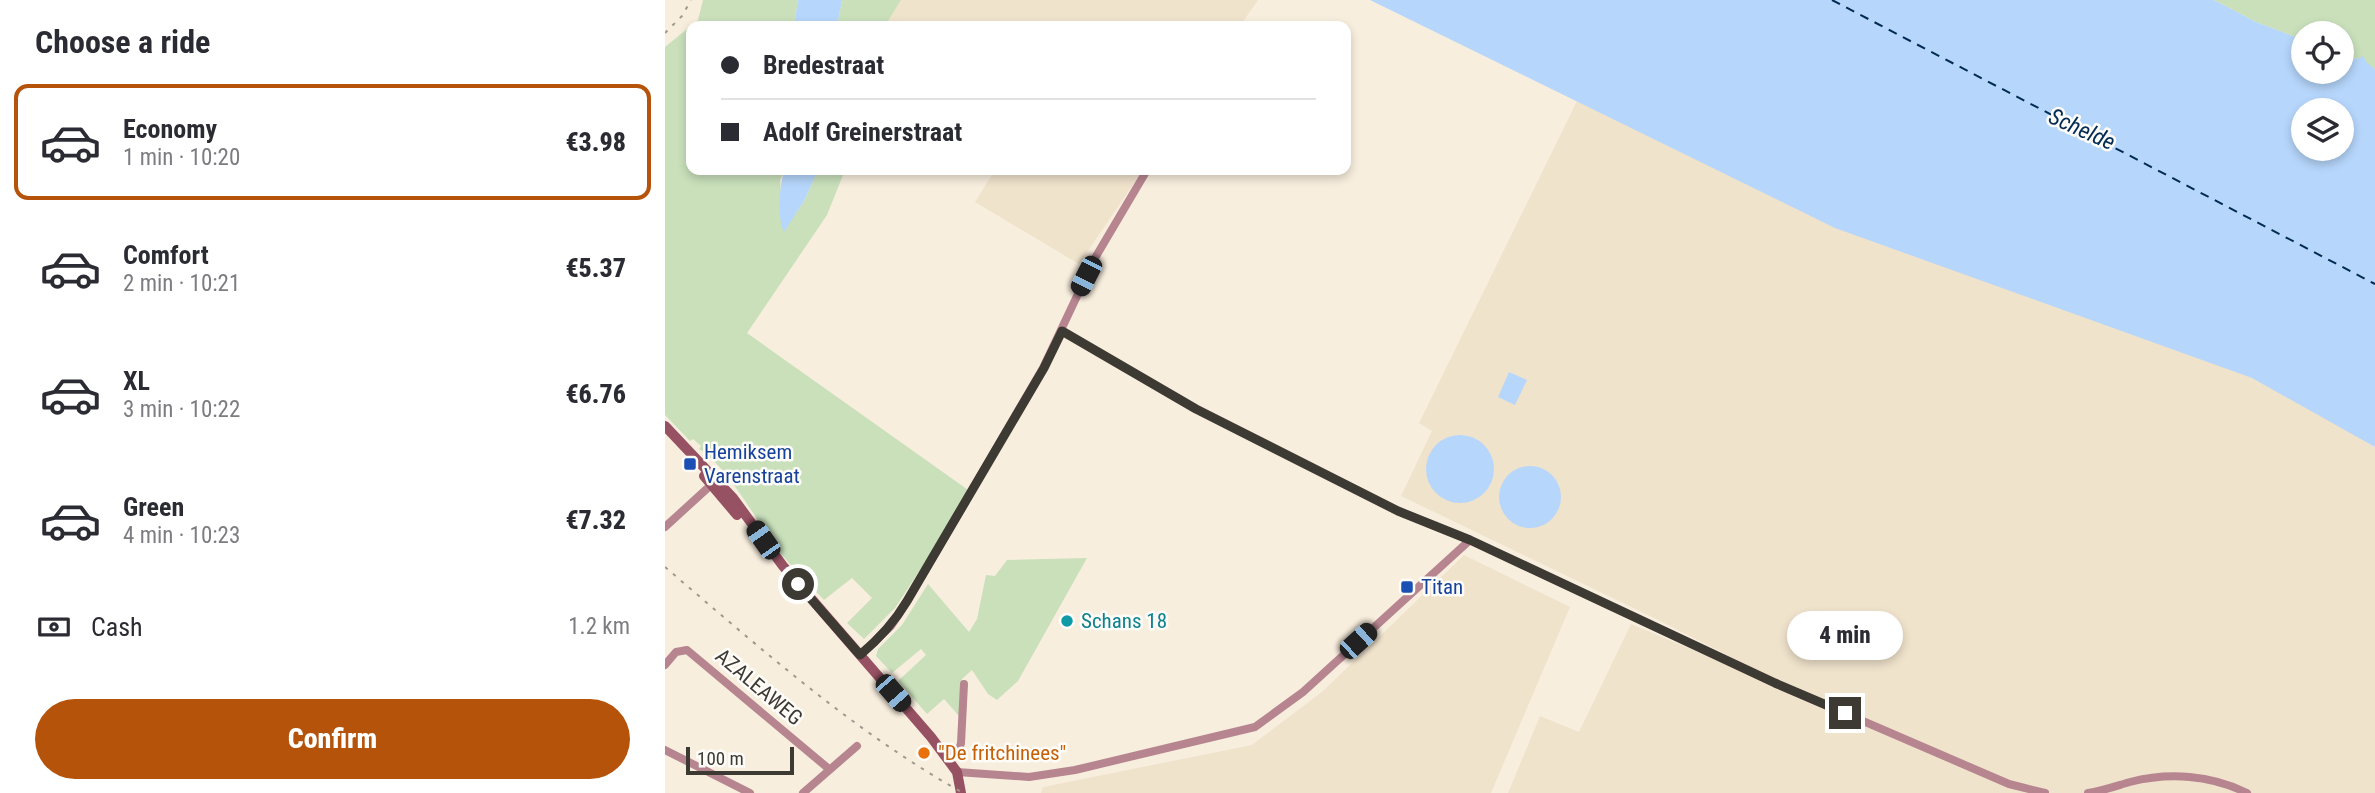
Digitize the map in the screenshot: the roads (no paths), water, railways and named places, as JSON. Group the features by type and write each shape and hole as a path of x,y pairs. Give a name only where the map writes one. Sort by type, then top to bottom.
{"main road":[{"path":"665,426 733,498 783,566"},
{"path":"665,431 947,757 957,772 961,793"}],"street":[{"path":"860,655 899,615 1044,368 1094,258 1144,175"},
{"path":"1062,331 1196,409 1398,511 1470,540 1775,683 2009,784 2045,793"},
{"path":"665,527 711,485"},
{"path":"957,772 1029,777 1075,770 1255,727 1303,692 1470,540"},
{"name":"AZALEAWEG","path":"665,665 676,652 687,650 829,769"},
{"path":"947,757 960,747 961,743 964,684"},
{"path":"803,793 857,746"},
{"path":"665,750 750,793"},
{"path":"2088,793 2132,782 2176,776 2209,780 2247,793"}],"water":[{"path":"798,0 842,0 838,21 795,21"},
{"name":"Schelde","path":"1370,0 2214,0 2256,22 2291,35 2291,84 2354,84 2354,58 2363,56 2375,69 2375,447 2252,378 1835,228"},
{"path":"783,175 816,175 804,201 784,232 780,219"},
{"path":"1509,372 1527,380 1515,405 1498,397"},
{"path":"1460,435 1473,438 1484,445 1491,456 1494,469 1491,482 1484,493 1473,500 1460,503 1447,500 1436,493 1429,482 1426,469 1429,456 1436,445 1447,438"},
{"path":"1530,466 1552,475 1561,497 1552,519 1530,528 1508,519 1499,497 1508,475"}],"railway":[{"path":"665,33 682,16 691,0"},
{"path":"665,567 845,716 963,793"}],"place":[{"name":"Hemiksem Varenstraat","path":"690,464"},
{"name":"Titan","path":"1407,587"},
{"name":"Schans 18","path":"1067,621"},
{"name":"\"De fritchinees\"","path":"924,753"}]}
